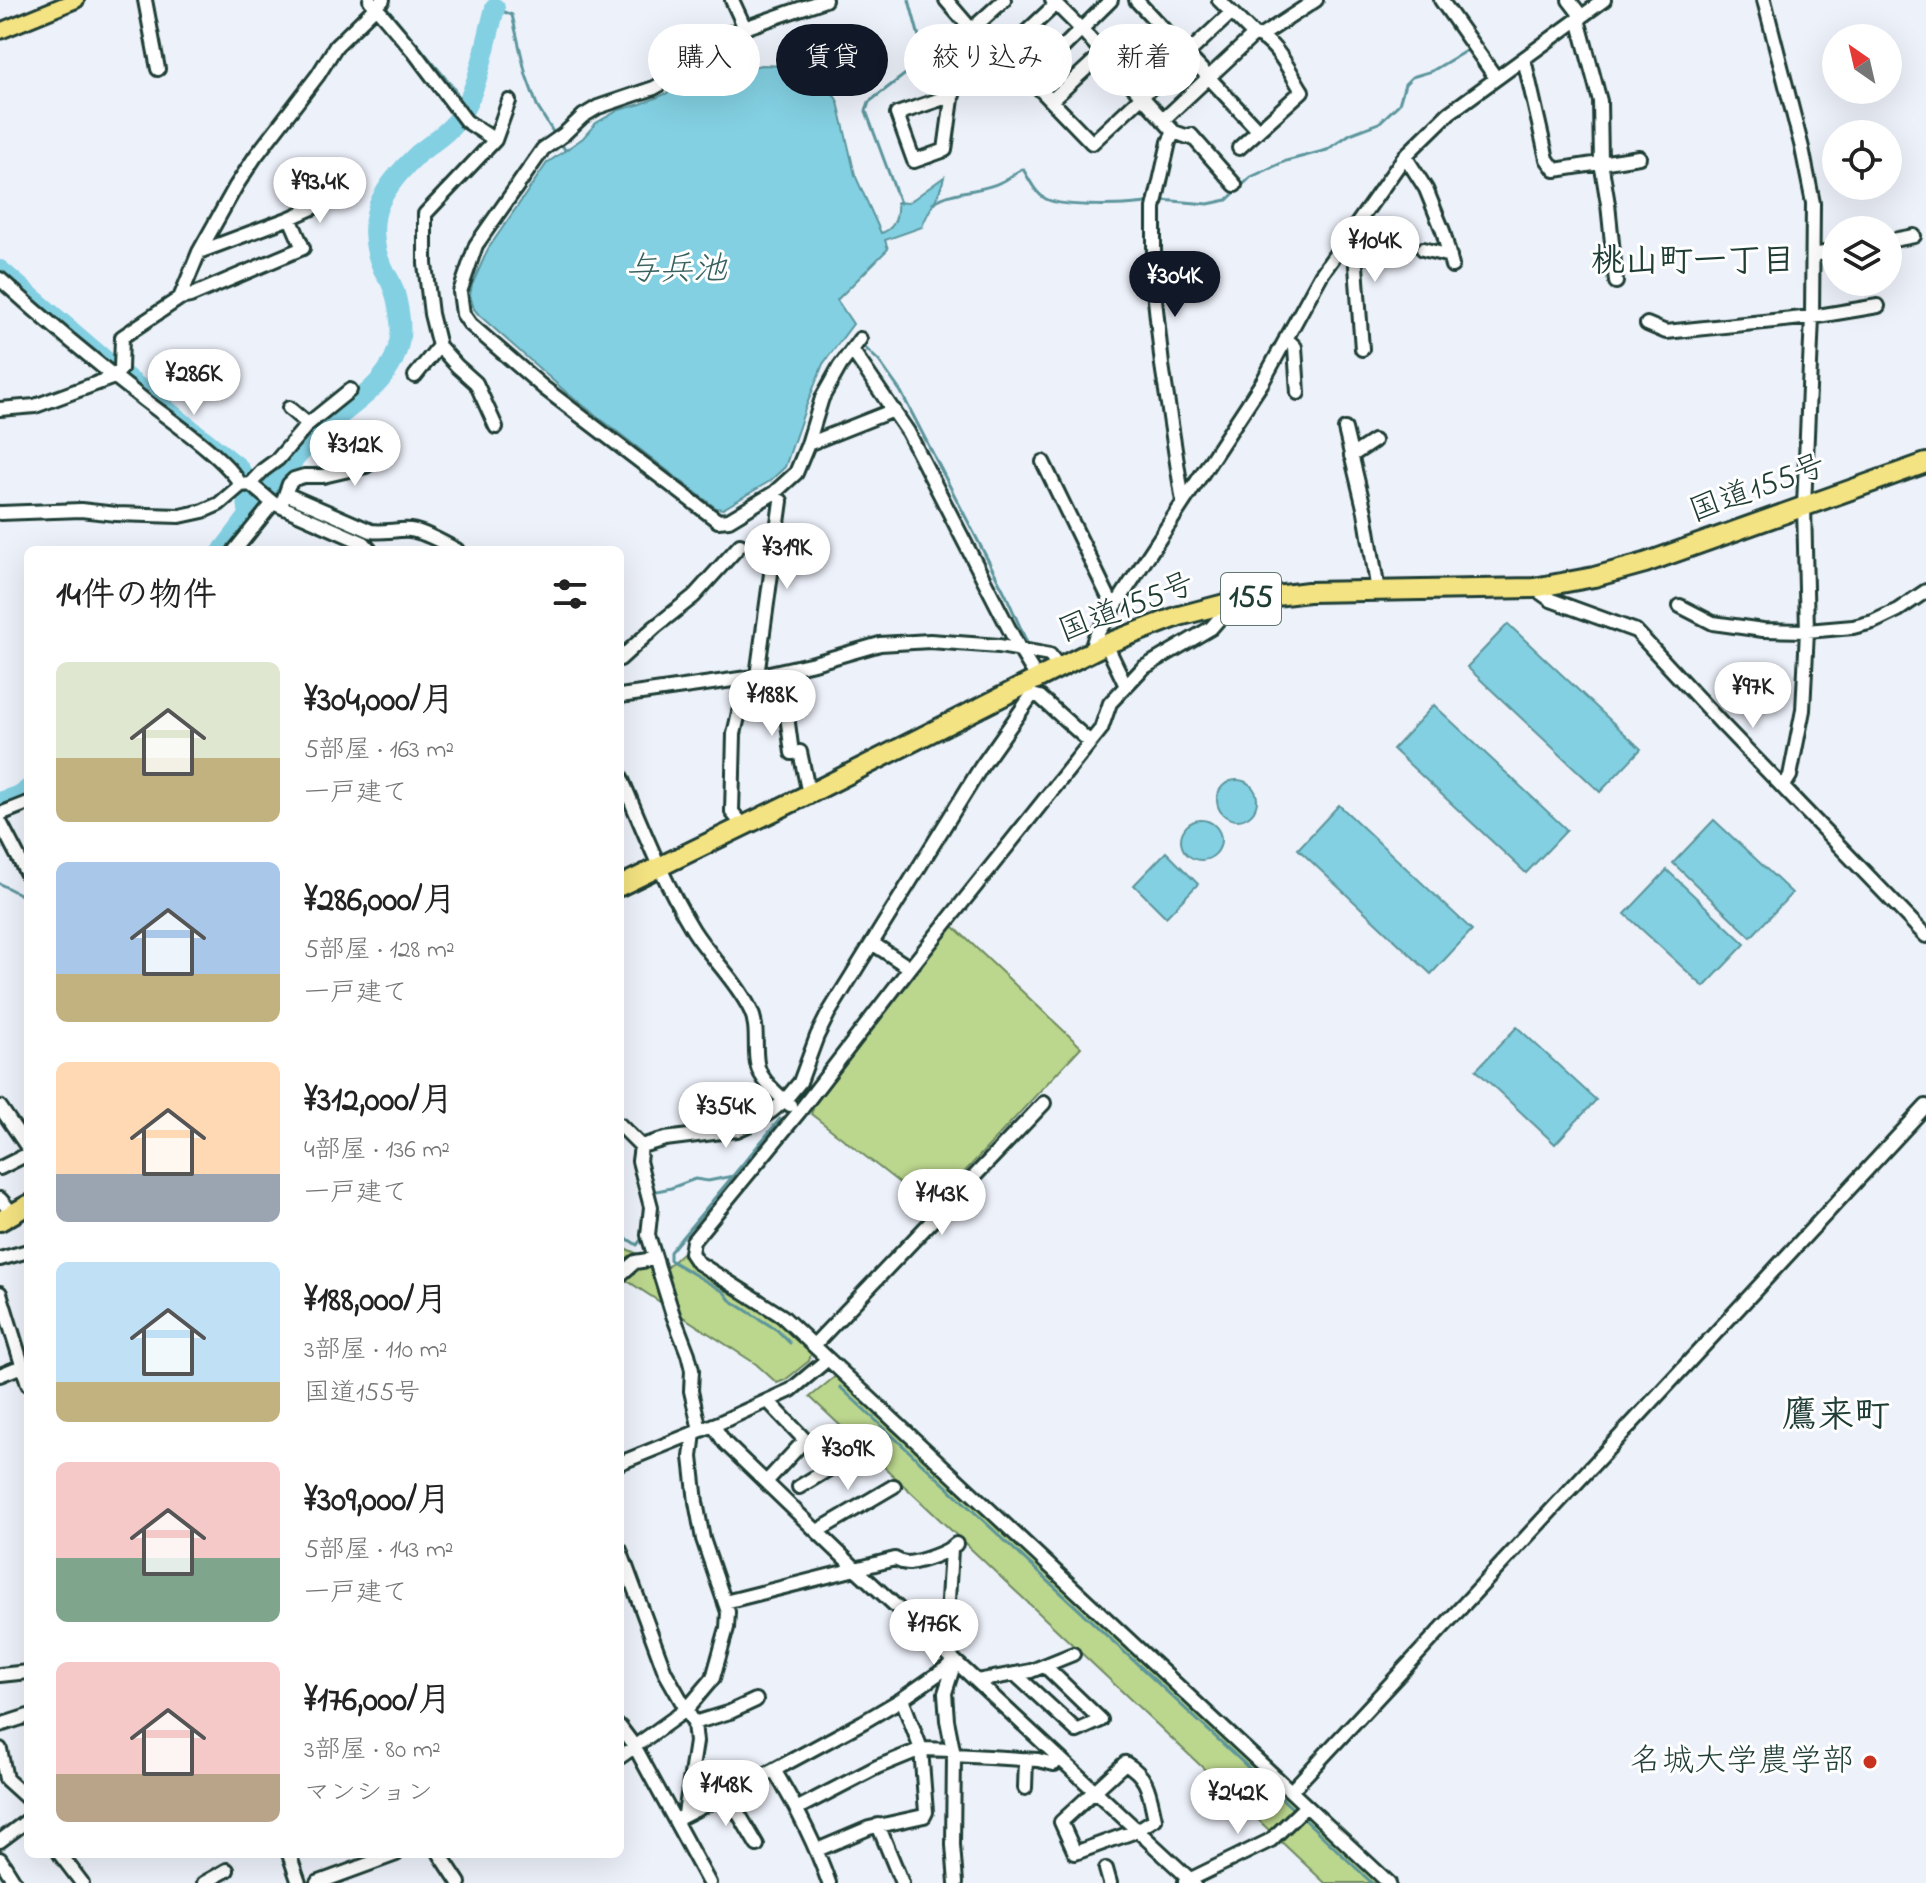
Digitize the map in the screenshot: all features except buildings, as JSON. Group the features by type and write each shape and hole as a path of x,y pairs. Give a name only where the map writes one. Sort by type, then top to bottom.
{"highway":[{"name":"国道155号","path":"624,884 1032,686 1098,647 1179,616 1236,601 1308,592 1534,588 1594,577 1645,563 1926,463"}],"main road":[{"path":"0,31 76,0"}],"street":[{"path":"145,0 158,69"},
{"path":"732,0 743,24"},
{"path":"756,24 825,0"},
{"path":"946,0 972,24"},
{"path":"978,24 1004,0"},
{"path":"1036,24 1057,5 1074,0"},
{"path":"1072,40 1111,0"},
{"path":"1155,0 1141,5 1159,24"},
{"path":"1219,0 1275,49 1302,91 1239,148"},
{"path":"1163,120 1257,35 1316,0"},
{"path":"1441,0 1496,78"},
{"path":"1569,0 1580,18 1600,101 1601,162 1616,282"},
{"path":"1126,686 1098,647 1095,637 1263,381 1321,275 1350,233 1405,156 1449,113 1604,0"},
{"path":"1764,0 1813,203 1804,506 1807,631 1803,710 1790,776 1783,787"},
{"path":"180,298 199,252 255,157 318,75 336,46 377,3 466,121 495,140"},
{"path":"1057,5 1088,37"},
{"path":"1200,42 1231,13"},
{"path":"1524,59 1547,159 1555,170 1558,184"},
{"path":"1052,100 1088,67"},
{"path":"1200,68 1258,130"},
{"path":"648,90 598,107 543,149 476,245 460,292 463,314 470,324 544,388 718,521 729,520 774,493 796,473 822,398 856,345 908,432 1020,650 1032,686 1090,742"},
{"path":"953,95 945,150 914,161 897,114 953,95"},
{"path":"1048,96 1092,143 1142,96 1174,132 1188,137 1191,135 1235,185"},
{"path":"496,427 476,383 439,346 431,314 425,264 425,214 495,140 509,101"},
{"path":"1174,132 1154,208 1154,290 1183,502"},
{"path":"1405,156 1426,189 1451,261 1423,249"},
{"path":"1555,170 1639,157"},
{"path":"199,252 335,198"},
{"path":"117,373 122,337 180,298 303,248 290,218"},
{"path":"1350,233 1354,238 1362,349"},
{"path":"1902,238 1914,236"},
{"path":"1813,255 1822,253"},
{"path":"0,279 35,311 117,373 245,485 367,546"},
{"path":"1647,324 1666,332 1812,317 1878,306"},
{"path":"1286,338 1295,347 1298,393"},
{"path":"415,376 439,346"},
{"path":"0,409 35,406 117,373"},
{"path":"0,513 81,510 180,516 203,511 219,504 278,459 308,424 350,390"},
{"path":"289,408 308,424"},
{"path":"808,444 894,410"},
{"path":"1345,429 1365,512 1378,591"},
{"path":"239,546 280,501 294,479 366,466 380,455 388,436"},
{"path":"1351,456 1374,441"},
{"path":"1043,462 1109,598 1117,604"},
{"path":"280,501 371,531 409,530 449,546"},
{"path":"743,825 732,812 734,734 752,677 781,501"},
{"path":"624,656 694,596 740,545"},
{"path":"1534,588 1551,600 1636,631 1926,936"},
{"path":"1680,606 1713,623 1763,630 1807,631 1873,622 1924,598"},
{"path":"1236,601 1211,628 1143,668 1110,703 1101,729 799,1112 693,1241 691,1253 697,1262 782,1316 1389,1883"},
{"path":"624,695 752,677 880,644 930,641 999,646 1050,655 1058,668"},
{"path":"781,671 792,753 800,752 809,794"},
{"path":"641,1146 665,1139 737,1130 755,1122 785,1100 800,1082 828,1014 1032,686"},
{"path":"624,785 659,868 691,927 752,1012 756,1028 757,1067 770,1086 799,1112"},
{"path":"0,814 24,805"},
{"path":"0,822 24,868"},
{"path":"872,943 910,968"},
{"path":"814,1345 1044,1103"},
{"path":"1291,1791 1926,1106"},
{"path":"0,1107 24,1145"},
{"path":"624,1129 641,1146"},
{"path":"624,1754 687,1709 713,1678 727,1628 728,1612 703,1539 696,1502 691,1457 697,1431 691,1391 692,1370 648,1235 651,1207 639,1161 641,1146"},
{"path":"0,1168 24,1153"},
{"path":"0,1199 14,1213"},
{"path":"0,1259 24,1252"},
{"path":"624,1272 635,1262 654,1259"},
{"path":"0,1293 24,1372"},
{"path":"624,1461 791,1390 828,1359"},
{"path":"0,1375 22,1366"},
{"path":"766,1482 805,1440 768,1401"},
{"path":"713,1425 725,1443 857,1570 1189,1882 1271,1840 1306,1806"},
{"path":"799,1487 857,1452"},
{"path":"821,1529 894,1486"},
{"path":"725,1602 895,1559 906,1564 953,1547 945,1652"},
{"path":"624,1561 665,1672 694,1723 696,1742 680,1817"},
{"path":"977,1681 1045,1666 1073,1654"},
{"path":"680,1817 774,1770 902,1699 955,1662"},
{"path":"955,1662 945,1693 953,1753 956,1883"},
{"path":"1015,1674 1077,1731 1101,1720 1045,1666"},
{"path":"0,1675 24,1672"},
{"path":"817,1850 878,1825 924,1816 921,1749 902,1699"},
{"path":"694,1723 756,1700"},
{"path":"0,1725 24,1717"},
{"path":"624,1732 680,1817 709,1883"},
{"path":"0,1749 6,1779 24,1795"},
{"path":"798,1808 877,1767 921,1749 1054,1764 1058,1757"},
{"path":"1025,1788 1026,1759"},
{"path":"1125,1763 1139,1771 1147,1785 1155,1819 1136,1831 1075,1853 1061,1822 1125,1763"},
{"path":"774,1770 798,1808 829,1883"},
{"path":"727,1794 757,1845"},
{"path":"0,1841 24,1823"},
{"path":"878,1825 902,1883"},
{"path":"63,1858 82,1883"},
{"path":"290,1858 299,1883"},
{"path":"317,1883 385,1858"},
{"path":"443,1858 459,1883"},
{"path":"0,1859 15,1883"},
{"path":"1106,1869 1110,1883"},
{"path":"204,1883 227,1870"}],"green space":[{"path":"953,926 1081,1047 929,1206 811,1114 815,1104"},
{"path":"624,1248 667,1267 682,1253 692,1267 800,1338 798,1341 811,1354 809,1361 777,1383 756,1364 624,1279"},
{"path":"837,1375 1379,1883 1325,1883 810,1397"}],"water":[{"name":"与兵池","path":"760,65 776,66 776,96 834,96 855,175 881,233 895,221 897,202 908,203 944,177 922,227 885,240 888,249 837,300 853,324 823,364 785,467 770,481 723,509 716,508 567,393 479,315 470,295 488,249 547,163 583,138 596,123 619,110 661,96 760,96"},
{"path":"1508,624 1641,749 1600,792 1467,667"},
{"path":"1434,705 1567,830 1526,873 1393,749"},
{"path":"1237,780 1251,786 1257,800 1251,814 1237,820 1223,814 1217,800 1223,786"},
{"path":"1339,805 1472,930 1431,974 1298,849"},
{"path":"1201,820 1215,826 1221,840 1215,854 1201,860 1187,854 1181,840 1187,826"},
{"path":"1714,820 1792,893 1751,937 1673,863"},
{"path":"1166,852 1198,884 1166,917 1134,885"},
{"path":"1667,870 1745,944 1704,987 1625,914"},
{"path":"1517,1027 1596,1100 1555,1144 1476,1070"}],"waterway":[{"path":"497,0 495,8 512,15 526,75 538,108 555,135"},
{"path":"900,203 866,111 869,102 925,59 909,0"},
{"path":"1449,0 1478,41"},
{"path":"383,3 452,86 466,108"},
{"path":"226,546 297,457 329,424 374,387 391,365 397,352 400,324 393,288 377,251 374,234 377,209 402,170 451,127 463,112 480,68 495,8"},
{"path":"1161,200 1208,204 1227,200 1251,177 1286,161 1327,150 1350,134 1379,123 1399,104 1405,84 1412,77 1432,71 1469,49"},
{"path":"560,141 565,150"},
{"path":"933,203 949,195 1004,181 1023,169 1039,193 1055,202 1098,205 1151,202"},
{"path":"0,270 112,366 238,467 244,476 249,517"},
{"path":"862,345 879,361 901,392 1006,595 1028,645"},
{"path":"0,802 24,793"},
{"path":"0,884 24,896"},
{"path":"780,1119 670,1252 670,1260 724,1292 730,1300 777,1330 790,1343"},
{"path":"652,1192 695,1179 708,1181 733,1176"},
{"path":"624,1237 637,1245 644,1236"},
{"path":"840,1387 1294,1810"},
{"path":"1302,1817 1372,1883"}],"place":[{"name":"名城大学農学部","path":"1870,1762"}],"district":[{"name":"桃山町一丁目","path":"1693,263"},
{"name":"鷹来町","path":"1836,1417"}]}
